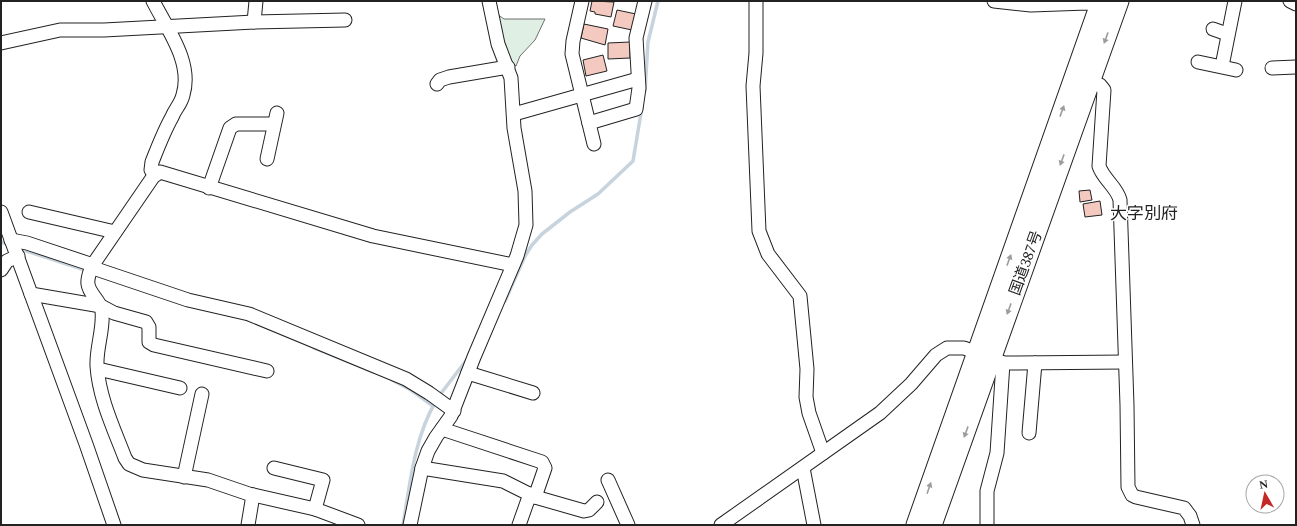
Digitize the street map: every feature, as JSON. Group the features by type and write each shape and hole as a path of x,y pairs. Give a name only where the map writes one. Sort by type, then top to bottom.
{"highway":[{"name":"国道387号","path":"932,525 990,358 1119,1"},
{"name":"国道387号","path":"916,525 990,358 1100,3"}],"street":[{"path":"153,1 167,26 181,57 184,91 181,102 172,117 152,162 152,170 155,175"},
{"path":"254,22 256,1"},
{"path":"410,525 422,468 431,445 454,410 525,233 527,217 511,78 498,44 489,1"},
{"path":"582,1 572,48 594,144"},
{"path":"589,123 636,109 638,79 636,38 645,1"},
{"path":"756,1 756,53 754,86 759,231 768,254 800,296 807,369 806,397 809,413 824,453"},
{"path":"994,1 1031,6 1100,3"},
{"path":"1222,66 1234,1"},
{"path":"1290,1 1296,4"},
{"path":"1,43 60,30 104,30 254,22 345,20"},
{"path":"1213,29 1227,34"},
{"path":"1198,62 1236,70"},
{"path":"437,84 440,80 449,77 508,67"},
{"path":"1272,68 1296,67"},
{"path":"514,114 638,79"},
{"path":"1090,81 1100,85 1104,90 1099,166 1102,174 1118,194 1120,200 1127,404 1127,481 1129,491 1136,497 1184,508 1190,516 1193,525"},
{"path":"209,188 230,128 236,124 276,118 267,159"},
{"path":"358,525 314,509 253,495 220,484 184,476 143,470 129,464 125,458 108,413 99,383 98,369 102,320 101,306 88,287 90,272 115,232 157,173 163,173 209,188 245,197 372,236 513,265"},
{"path":"1,212 114,525"},
{"path":"29,212 115,232"},
{"path":"1,270 15,250 27,243 90,272"},
{"path":"90,272 96,269 188,300 249,314 406,379 454,410"},
{"path":"31,294 101,306 114,313 148,323 148,338 150,344 267,371"},
{"path":"721,525 824,453 893,401 943,349 960,347 990,358 1035,363 1125,362"},
{"path":"987,525 987,491 997,453 990,358"},
{"path":"1029,433 1035,363"},
{"path":"98,369 180,388"},
{"path":"468,373 533,393"},
{"path":"184,476 202,394"},
{"path":"442,429 542,462 545,468 519,525"},
{"path":"274,468 322,480 314,509"},
{"path":"422,468 500,481 532,495 584,511 589,510 597,502"},
{"path":"803,468 814,525"},
{"path":"608,480 628,525"},
{"path":"248,525 253,495"}],"green space":[{"path":"494,12 504,19 545,19 535,40 520,56 516,66 508,59"}],"building":[{"path":"592,1 614,2 611,17 595,14 595,12 590,11"},
{"path":"617,10 636,14 632,30 613,26"},
{"path":"584,24 608,29 605,45 581,38"},
{"path":"630,42 630,58 608,59 608,43"},
{"path":"603,55 607,71 586,76 583,60"},
{"path":"1090,190 1092,200 1080,202 1079,191"},
{"path":"1100,201 1102,215 1085,217 1083,204"}],"waterway":[{"path":"645,91 648,42 658,1"},
{"path":"505,301 525,256 542,234 570,212 598,194 633,161 642,107"},
{"path":"1,242 10,245"},
{"path":"17,248 88,271"},
{"path":"314,348 373,372"},
{"path":"439,396 468,358"},
{"path":"392,380 411,390 433,406"},
{"path":"403,525 418,446 423,430 436,401"}],"district":[{"name":"大字別府","path":"1144,214"}]}
